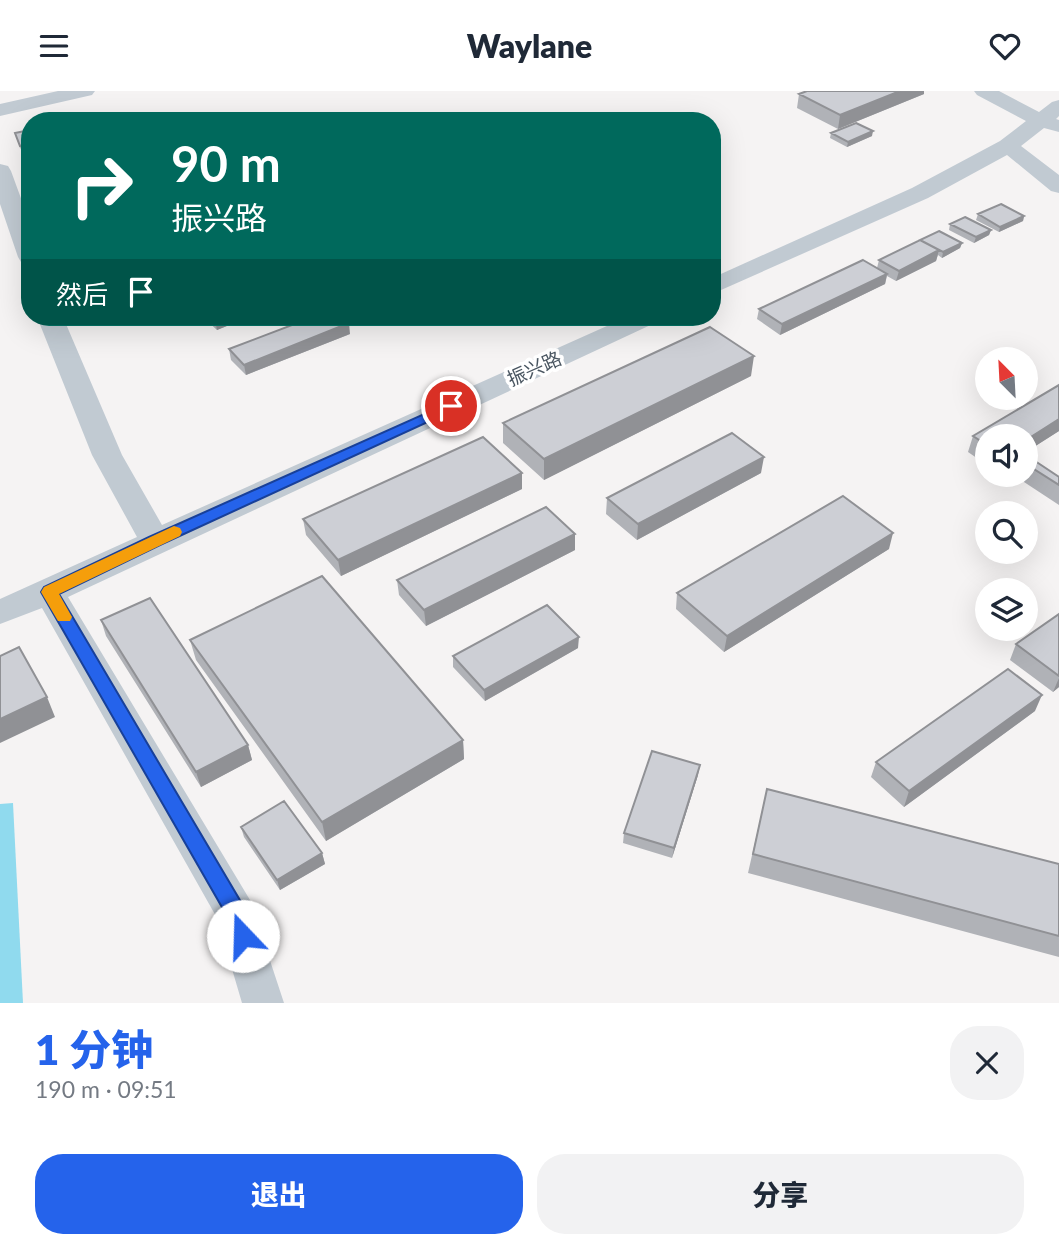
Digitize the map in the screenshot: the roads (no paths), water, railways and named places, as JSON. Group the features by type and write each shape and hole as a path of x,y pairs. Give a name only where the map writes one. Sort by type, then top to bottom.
{"street":[{"path":"0,110 85,91"},
{"path":"984,91 1053,118"},
{"path":"721,284 920,193 1009,146 1053,118"},
{"path":"1009,146 1059,185"},
{"path":"0,171 21,231"},
{"path":"55,326 107,455 155,541"},
{"name":"振兴路","path":"0,612 50,592 155,541 628,326"},
{"path":"50,592 236,913 262,1003"}],"water":[{"path":"13,803 23,1003 0,1003 0,804"}]}
